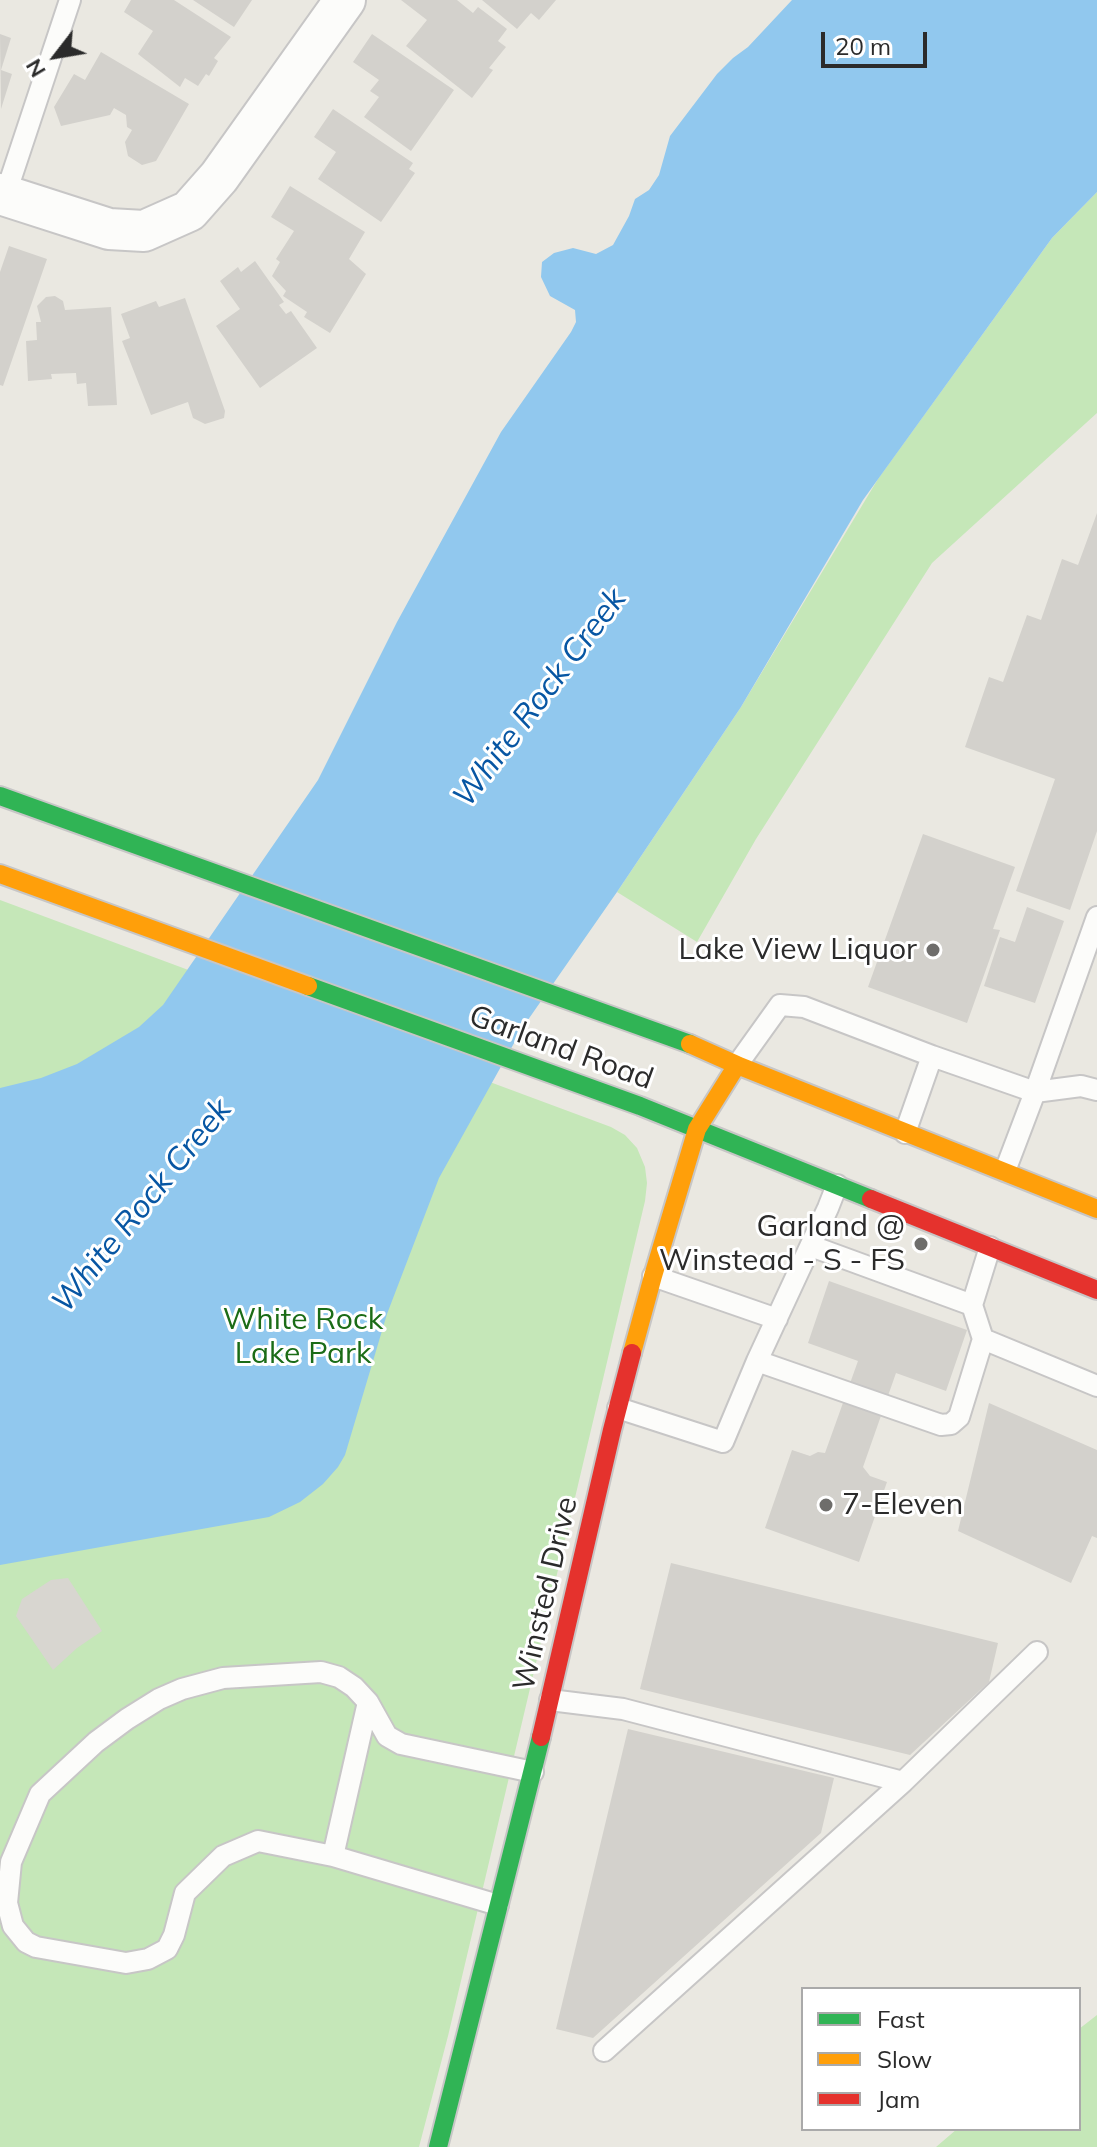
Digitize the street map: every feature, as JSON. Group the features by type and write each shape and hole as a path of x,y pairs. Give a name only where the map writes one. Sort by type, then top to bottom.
{"main road":[{"name":"Garland Road","path":"0,796 691,1044 1097,1209"},
{"name":"Garland Road","path":"0,874 697,1129 1097,1290"},
{"name":"Winsted Drive","path":"438,2147 653,1276 697,1129 737,1065"}],"street":[{"path":"3,195 109,229 144,231 189,211 219,177 345,0"}],"lane":[{"path":"3,195 70,0"},
{"path":"1005,1171 1097,917"},
{"path":"737,1065 780,1005 804,1007 1035,1092 1081,1086 1097,1090"},
{"path":"905,1133 932,1056"},
{"path":"618,1408 723,1442 837,1185"},
{"path":"811,1246 972,1305"},
{"path":"757,1361 941,1425 951,1424 959,1417 983,1339 972,1305 990,1247"},
{"path":"653,1276 777,1319"},
{"path":"983,1339 1097,1386"},
{"path":"604,2051 903,1782 1037,1652"},
{"path":"498,1905 333,1856 258,1841 223,1856 185,1893 167,1949 148,1959 126,1963 36,1947 26,1942 13,1926 7,1903 11,1862 40,1794 96,1742 127,1719 182,1689 223,1678 321,1672 339,1677 368,1702 387,1736 401,1744 533,1772"},
{"path":"550,1700 623,1709 903,1782"},
{"path":"333,1856 368,1702"}],"green space":[{"path":"1097,192 1097,413 932,563 756,839 697,942 617,892 741,707 878,479 1052,238"},
{"name":"White Rock Lake Park","path":"0,900 611,1127 625,1135 637,1148 645,1167 645,1201 448,2036 419,2147 0,2147"},
{"path":"1097,2015 1097,2147 936,2147 955,2131 1081,2131 1081,2027"}],"shaded area":[{"path":"68,1578 102,1631 53,1670 16,1616 22,1599 51,1580"}],"water":[{"name":"White Rock Creek","path":"792,0 1097,0 1097,192 1052,238 863,500 741,707 523,1027 439,1178 387,1314 345,1455 338,1467 300,1502 269,1517 0,1565 0,1088 41,1078 77,1064 139,1027 163,1005 318,780 397,622 501,432 571,332 576,322 575,310 550,296 541,277 542,262 554,253 573,248 596,254 613,245 635,199 649,190 659,175 670,136 717,74 748,47"}],"building":[{"path":"131,0 174,0 231,37 214,58 218,61 209,76 206,74 198,86 185,78 180,87 138,54 153,31 124,12"},
{"path":"193,0 252,0 234,27"},
{"path":"401,0 457,0 473,13 478,7 507,29 498,41 506,47 489,68 493,70 472,98 406,46 427,20"},
{"path":"482,0 556,0 539,20 531,13 517,29"},
{"path":"0,34 11,38 1,70 12,74 1,109"},
{"path":"372,34 454,90 411,151 364,117 379,97 370,91 379,80 353,62"},
{"path":"101,52 189,104 156,161 142,165 128,156 125,142 132,130 127,127 126,115 114,108 110,115 61,126 54,107 74,74 85,80"},
{"path":"333,109 413,163 409,169 415,173 381,222 318,179 336,152 314,137"},
{"path":"290,186 365,232 349,259 366,274 330,333 304,317 307,312 283,296 286,291 272,276 280,262 276,259 294,231 271,217"},
{"path":"9,246 47,259 3,386 0,385 0,272"},
{"path":"255,261 284,302 279,305 286,314 291,311 317,348 260,388 216,326 240,309 220,281 238,267 241,272"},
{"path":"55,296 63,301 65,310 111,307 117,405 88,406 86,383 77,384 76,373 51,374 52,379 28,381 26,341 37,340 36,322 41,322 37,306 46,297"},
{"path":"185,298 225,411 224,418 205,424 193,418 188,402 151,415 122,341 130,338 121,314 156,301 159,307"},
{"path":"1097,513 1097,831 1070,910 1016,891 1055,779 965,747 989,677 1003,682 1027,615 1041,620 1062,559 1078,565"},
{"path":"923,834 1015,867 993,929 1000,930 967,1023 868,987"},
{"path":"1027,907 1064,921 1035,1003 984,986 1000,937 1015,942"},
{"path":"829,1281 967,1330 946,1391 896,1373 863,1467 870,1476 887,1482 859,1562 765,1528 792,1450 810,1456 825,1453 858,1361 808,1343"},
{"path":"989,1403 1097,1450 1097,1538 1092,1536 1071,1583 958,1531"},
{"path":"671,1563 998,1643 989,1682 910,1755 640,1689"},
{"path":"628,1729 834,1778 821,1833 593,2038 556,2029"}],"traffic: fast":[{"path":"0,796 690,1044"},
{"path":"308,986 640,1106 871,1199"},
{"path":"438,2147 541,1737"}],"traffic: slow":[{"path":"0,874 308,986"},
{"path":"690,1044 1097,1209"},
{"path":"632,1353 697,1129 737,1065"}],"traffic: jam":[{"path":"871,1199 1097,1290"},
{"path":"541,1737 632,1353"}],"place":[{"name":"Lake View Liquor","path":"933,950"},
{"name":"Garland @ Winstead - S - FS","path":"921,1244"},
{"name":"7-Eleven","path":"826,1505"}]}
